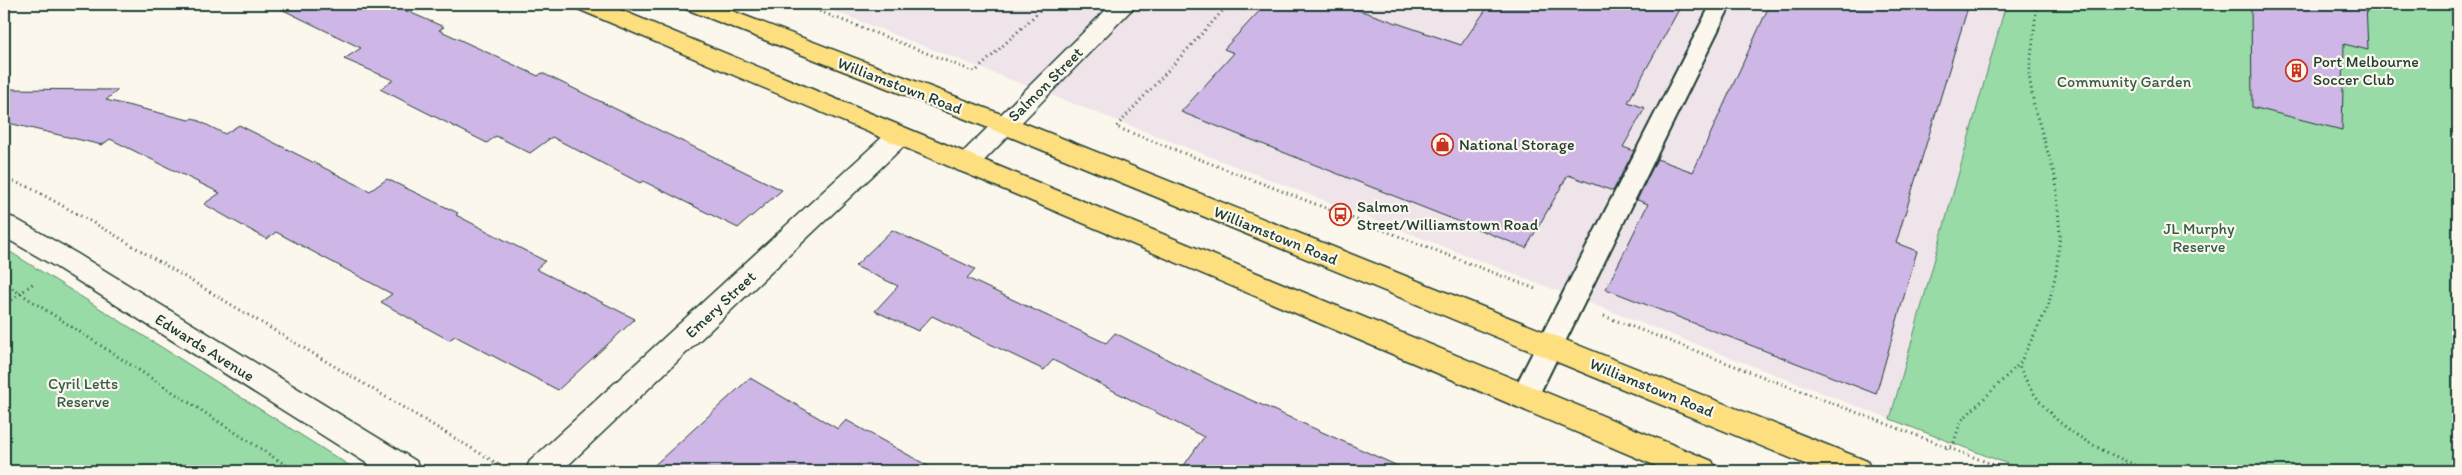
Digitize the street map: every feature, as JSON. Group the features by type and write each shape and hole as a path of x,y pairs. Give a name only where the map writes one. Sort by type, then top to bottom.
{"main road":[{"path":"586,4 1701,471"},
{"name":"Williamstown Road","path":"694,4 1005,125 1856,471"}],"street":[{"name":"Salmon Street","path":"966,164 1125,4"},
{"name":"Emery Street","path":"541,471 898,136"},
{"name":"Edwards Avenue","path":"4,225 66,260 405,471"}],"lane":[{"path":"1524,397 1548,345 1721,4"}],"path":[{"path":"801,4 975,72 1047,4"},
{"path":"1229,4 1116,127 1946,449 2010,471"},
{"path":"1946,449 1954,442 1962,421 2019,365 2048,309 2056,266 2059,223 2053,165 2030,88 2029,55 2037,18 2037,4"},
{"path":"4,179 27,186 108,231 509,471"},
{"path":"4,283 295,471"},
{"path":"2019,365 2028,390 2044,410 2063,426 2090,444 2150,471"},
{"path":"2051,471 2131,464"}],"shaded area":[{"path":"815,4 2006,4 1890,419"}],"green space":[{"name":"JL Murphy Reserve","path":"2006,4 2458,4 2458,471 2026,471 1890,419"},
{"name":"Cyril Letts Reserve","path":"4,248 358,471 4,471"}],"building":[{"path":"271,4 390,4 444,27 439,30 538,76 542,73 782,190 738,228 643,181 640,183 552,137 530,153 496,136 487,143 380,89 393,80 344,59 361,48"},
{"name":"National Storage","path":"1266,4 1341,4 1461,45 1490,4 1682,4 1628,102 1645,108 1623,147 1634,151 1613,191 1568,175 1526,248 1181,112 1234,53 1224,49"},
{"path":"1770,4 1969,4 1896,243 1917,251 1876,394 1606,289 1648,204 1637,200 1657,159 1693,172"},
{"name":"Port Melbourne Soccer Club","path":"2251,4 2366,4 2368,50 2344,44 2342,130 2252,107"},
{"path":"4,89 118,90 106,100 189,120 193,118 225,134 239,125 370,191 387,179 458,213 456,215 545,261 536,269 635,319 558,390 455,336 449,340 414,321 381,302 392,294 276,232 267,239 234,221 204,204 220,193 110,139 102,145 4,122"},
{"path":"892,230 975,269 967,278 1039,312 1106,343 1115,333 1224,388 1409,471 1180,471 1204,437 1053,360 1044,370 932,316 918,331 875,311 898,286 855,266"},
{"path":"750,378 838,429 846,420 937,471 648,471"}],"place":[{"name":"Port Melbourne Soccer Club","path":"2297,70"},
{"name":"National Storage","path":"1443,144"},
{"name":"Salmon Street/Williamstown Road","path":"1341,215"}],"park label":[{"name":"Community Garden","path":"2124,81"}]}
